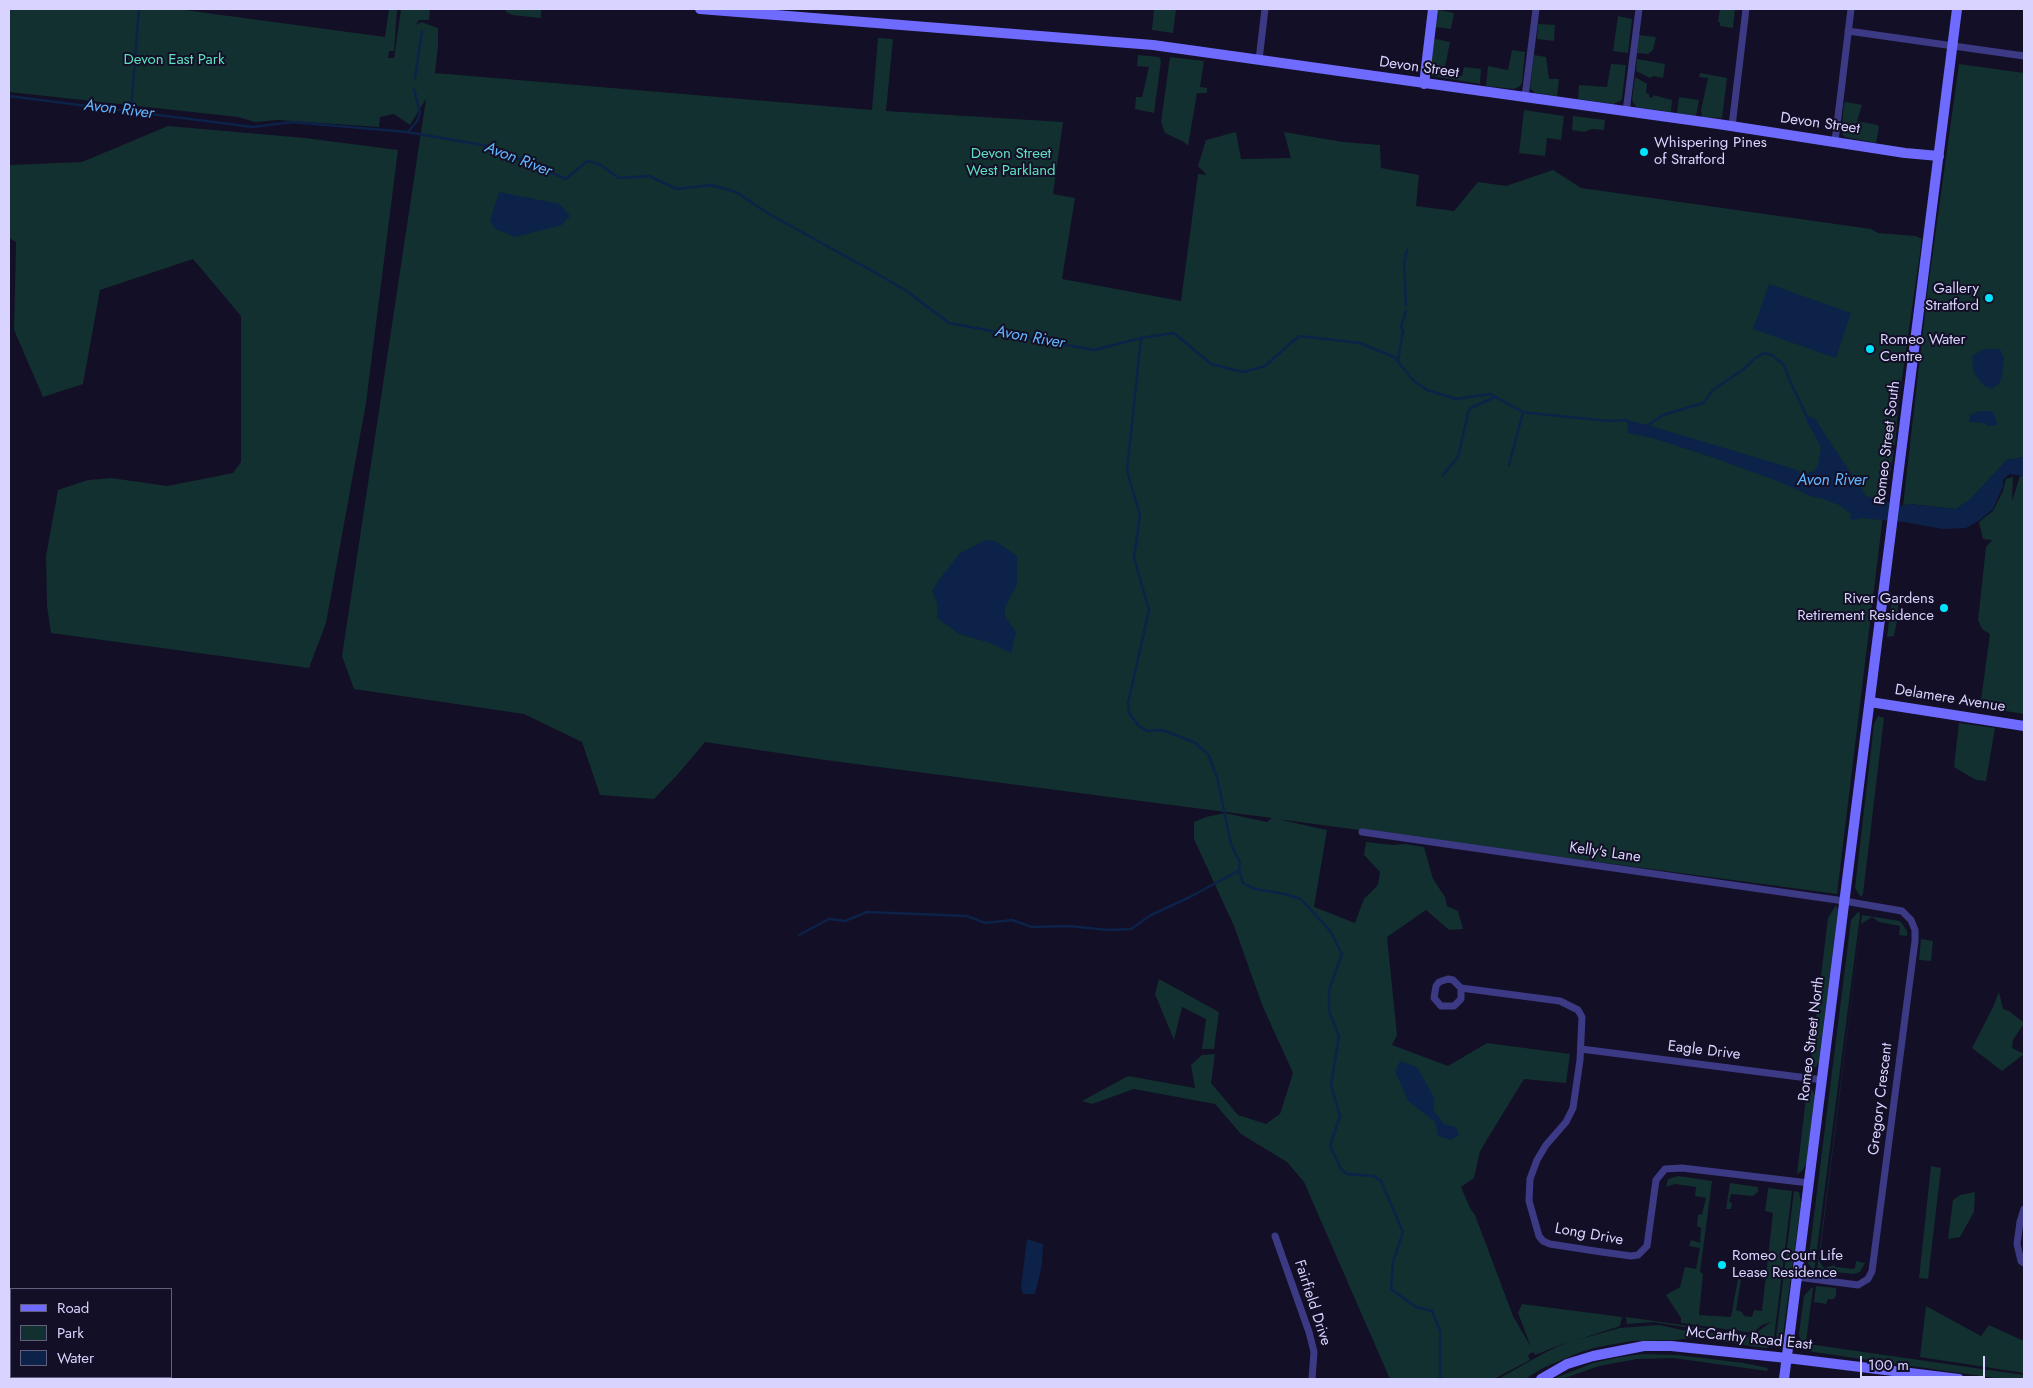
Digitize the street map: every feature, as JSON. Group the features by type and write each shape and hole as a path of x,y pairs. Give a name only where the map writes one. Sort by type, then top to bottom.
{"street":[{"path":"700,9 744,10"},
{"path":"1259,60 1265,9"},
{"path":"1424,84 1434,9"},
{"path":"1525,97 1536,9"},
{"path":"1626,112 1638,9"},
{"path":"1732,126 1746,9"},
{"path":"1835,141 1851,9"},
{"name":"Romeo Street South","path":"1870,702 1957,9"},
{"name":"Devon Street","path":"744,10 892,25 1153,44 1424,84 1732,126 1905,153 1939,156"},
{"path":"1848,31 2024,56"},
{"name":"Delamere Avenue","path":"1870,702 2024,726"},
{"name":"Romeo Street North","path":"1784,1379 1870,702"},
{"name":"Kelly's Lane","path":"1362,832 1844,901"},
{"name":"Gregory Crescent","path":"1797,1277 1858,1285 1868,1279 1872,1271 1916,930 1908,917 1902,912 1844,901"},
{"name":"Long Drive","path":"1461,988 1461,999 1454,1006 1442,1006 1434,998 1435,987 1444,980 1453,980 1461,988 1556,1001 1570,1005 1578,1010 1582,1017 1581,1050 1573,1108 1566,1122 1546,1144 1537,1160 1530,1179 1529,1201 1539,1236 1543,1241 1550,1244 1586,1250 1631,1256 1638,1255 1647,1246 1656,1180 1665,1169 1682,1168 1810,1183"},
{"name":"Eagle Drive","path":"1581,1050 1823,1080"},
{"path":"2024,1208 2017,1244 2021,1261 2024,1263"},
{"name":"Fairfield Drive","path":"1275,1236 1309,1332 1314,1352 1312,1379"},
{"name":"McCarthy Road East","path":"1541,1379 1567,1364 1593,1356 1644,1346 1671,1346 1787,1358 1959,1379"}],"green space":[{"path":"9,9 177,9 385,37 389,9 397,9 394,51 389,51 388,58 394,58 401,9 430,9 429,20 419,20 416,25 421,22 438,28 435,73 872,110 878,38 893,39 886,111 1063,122 1053,194 1075,198 1062,279 1181,301 1198,174 1207,175 1198,166 1206,140 1236,132 1241,159 1291,158 1284,132 1343,142 1380,145 1381,168 1419,175 1416,206 1454,211 1478,182 1506,186 1553,170 1581,188 1871,229 1878,233 1916,236 1922,239 1899,399 1895,445 1893,445 1892,450 1894,451 1885,499 1837,894 1277,819 1327,830 1314,907 1355,923 1364,899 1378,885 1380,872 1364,855 1366,842 1424,847 1433,879 1445,897 1447,906 1458,911 1463,929 1449,930 1426,910 1387,937 1397,1035 1392,1045 1448,1066 1487,1043 1570,1054 1566,1083 1524,1079 1480,1151 1474,1178 1461,1187 1475,1215 1513,1316 1531,1347 1518,1313 1522,1304 1622,1317 1620,1326 1577,1340 1620,1328 1659,1325 1682,1330 1773,1340 1772,1346 1766,1348 1757,1347 1696,1337 1676,1340 1631,1341 1578,1353 1543,1368 1525,1379 1498,1379 1570,1341 1535,1355 1533,1352 1528,1355 1530,1360 1494,1379 1390,1379 1304,1182 1287,1162 1241,1134 1215,1104 1134,1089 1092,1104 1082,1101 1128,1076 1195,1088 1191,1065 1202,1055 1215,1054 1211,1083 1238,1115 1266,1124 1280,1114 1293,1073 1263,1007 1234,926 1194,839 1194,822 1206,817 1225,813 1267,822 1272,818 825,760 705,742 654,799 600,795 582,742 524,714 354,689 342,656 426,99 410,125 394,114 380,117 379,127 278,120 255,122 238,117 9,92"},
{"path":"506,9 541,9 541,18 512,15 506,12"},
{"path":"1154,9 1176,9 1173,33 1152,30"},
{"path":"1720,9 1735,9 1733,28 1720,26 1720,22 1718,22"},
{"path":"1437,11 1454,13 1451,29 1435,27"},
{"path":"1618,16 1632,19 1628,53 1613,51"},
{"path":"1538,24 1555,25 1554,41 1537,39"},
{"path":"1639,35 1656,37 1653,50 1648,54 1637,53"},
{"path":"1436,39 1450,42 1445,67 1436,68 1434,72 1462,76 1464,67 1481,69 1480,84 1432,76 1430,72 1433,41"},
{"path":"1512,50 1525,52 1522,83 1520,86 1514,89 1486,86 1488,66 1508,70"},
{"path":"1138,55 1159,57 1161,61 1154,113 1135,109 1136,97 1142,97 1149,67 1137,66"},
{"path":"1534,55 1546,57 1549,79 1559,79 1557,96 1535,93 1530,88"},
{"path":"1170,57 1204,61 1200,87 1207,88 1207,93 1197,93 1188,146 1184,142 1165,133 1161,122"},
{"path":"1637,59 1665,64 1663,78 1653,76 1650,78 1636,71"},
{"path":"1611,64 1626,65 1622,99 1613,104 1578,99 1579,85 1607,87"},
{"path":"1959,64 2024,73 2024,457 2007,460 1970,500 1956,509 1908,504 1903,506 1928,287"},
{"path":"1700,73 1727,78 1722,118 1702,117 1701,110 1708,78 1699,77"},
{"path":"1635,77 1647,84 1646,93 1649,94 1649,97 1653,98 1653,95 1672,100 1671,112 1636,107 1632,100"},
{"path":"1679,97 1699,100 1696,116 1677,113"},
{"path":"1844,103 1862,105 1857,121 1879,127 1876,143 1845,137 1842,134"},
{"path":"1524,110 1564,116 1561,140 1547,138 1545,156 1519,153"},
{"path":"1573,116 1605,120 1604,130 1592,129 1584,132 1572,130"},
{"path":"168,126 305,138 398,150 366,403 326,623 309,668 51,633 47,606 46,556 58,490 88,480 111,478 167,486 233,473 241,462 241,316 193,259 100,290 83,384 43,397 14,330 16,242 9,238 9,165 82,162"},
{"path":"2020,476 2024,476 2024,714 1980,707 1990,634 1982,629 1978,620 1986,547 1992,540 1983,539 1979,522 1993,511 2003,491 2006,479 2013,477 2012,501"},
{"path":"1892,598 1898,599 1898,615 1894,636 1887,637"},
{"path":"1878,716 1884,718 1863,894 1861,897 1855,888 1874,724"},
{"path":"1959,723 1995,728 1986,781 1976,780 1954,767"},
{"path":"1836,905 1838,910 1819,1061 1816,1067 1810,1067 1828,918"},
{"path":"1859,911 1814,1272 1808,1263 1851,920"},
{"path":"1862,915 1900,921 1907,931 1907,936 1899,935 1900,926 1879,922 1872,917 1861,924 1819,1261 1824,1268 1835,1265 1835,1267 1853,1269 1855,1268 1856,1261 1865,1263 1860,1272 1854,1274 1817,1270"},
{"path":"1921,939 1933,941 1931,961 1919,960"},
{"path":"1159,979 1219,1012 1214,1049 1202,1049 1206,1019 1182,1007 1174,1040 1155,994"},
{"path":"1999,992 2003,1009 2009,1011 2024,1023 2013,1040 2012,1048 2024,1054 2002,1071 1972,1048"},
{"path":"1807,1089 1812,1089 1815,1096 1807,1162 1802,1171 1797,1174"},
{"path":"1931,1166 1941,1168 1928,1279 1919,1278"},
{"path":"1678,1176 1712,1181 1700,1272 1703,1274 1699,1315 1731,1317 1738,1279 1741,1280 1736,1310 1742,1312 1744,1316 1752,1317 1754,1310 1762,1311 1773,1213 1765,1211 1768,1188 1792,1191 1774,1338 1723,1333 1653,1322 1627,1324 1626,1317 1753,1335 1771,1322 1762,1325 1753,1333 1681,1323 1681,1318 1666,1295 1680,1287 1685,1267 1696,1269 1700,1248 1689,1246 1691,1240 1700,1243 1701,1228 1697,1226 1698,1215 1702,1214 1706,1198 1695,1196 1696,1187 1675,1184 1666,1187 1668,1179"},
{"path":"1730,1183 1758,1187 1758,1192 1753,1196 1731,1194 1729,1202 1732,1203 1731,1209 1726,1209"},
{"path":"1794,1191 1799,1192 1801,1203 1783,1335 1781,1338 1776,1338"},
{"path":"1975,1192 1974,1212 1960,1237 1948,1239 1953,1200 1960,1195"},
{"path":"1816,1286 1836,1288 1834,1299 1828,1299 1826,1304 1814,1302"},
{"path":"1812,1287 1806,1342 1800,1340 1799,1333 1804,1296"},
{"path":"1926,1306 1981,1336 1989,1325 2024,1341 2024,1373 1920,1357"},
{"path":"1808,1344 2024,1375 2024,1379 2002,1379 1813,1352 1808,1350"},
{"path":"1643,1354 1678,1355 1744,1363 1768,1368 1767,1371 1673,1358 1637,1359 1599,1366 1562,1379 1553,1379 1593,1363"}],"water":[{"path":"499,192 560,204 570,216 562,225 515,237 495,229 490,220"},
{"path":"1769,284 1851,313 1836,358 1753,329"},
{"path":"1984,349 2000,349 2004,358 2002,377 1999,384 1992,389 1983,385 1974,373 1972,356"},
{"path":"1980,411 1991,411 1995,415 1997,425 1987,426 1985,423 1969,422 1970,415"},
{"name":"Avon River","path":"1806,415 1815,419 1866,496 1903,506 1908,504 1956,509 1970,499 2007,460 2024,457 2024,476 2009,474 2003,480 2003,486 1993,509 1980,520 1966,528 1943,529 1903,522 1860,518 1855,520 1850,519 1851,514 1839,505 1810,496 1785,484 1656,439 1628,433 1627,420 1798,470 1801,475 1814,471 1818,465 1821,447 1806,420"},
{"path":"985,540 995,541 1017,556 1017,585 1005,607 1005,616 1016,632 1011,653 990,643 959,634 937,618 937,603 932,591 938,581 960,553"},
{"path":"1400,1061 1417,1067 1435,1099 1433,1109 1444,1124 1456,1127 1459,1135 1451,1140 1438,1136 1435,1122 1408,1101 1395,1071"},
{"path":"1027,1239 1043,1244 1042,1265 1035,1294 1023,1294 1021,1287"}],"waterway":[{"path":"131,110 139,9"},
{"path":"415,78 422,31"},
{"path":"408,132 417,121 420,113 414,89"},
{"name":"Avon River","path":"9,96 253,127 292,122 407,132 488,146 566,179 587,161 599,164 619,178 649,176 677,189 711,185 736,192 769,214 874,272 905,290 949,323 1094,350 1141,338 1174,333 1211,364 1243,372 1265,366 1299,336 1360,343 1394,357 1414,381 1427,390 1456,399 1490,394 1523,412 1608,421 1627,420 1629,422"},
{"path":"1406,305 1404,264 1407,250"},
{"path":"1398,361 1403,331 1401,326 1406,311"},
{"path":"1141,338 1127,471 1140,515 1134,558 1149,610 1128,703 1129,713 1139,726 1147,731 1162,730 1194,742 1208,754 1217,777 1231,844 1240,863 1239,870 1243,883 1255,889 1301,899 1331,932 1342,954 1329,990 1329,1011 1339,1036 1331,1085 1340,1116 1330,1146 1341,1169 1347,1174 1374,1176 1381,1181 1403,1232 1393,1262 1391,1289 1416,1307 1432,1311 1440,1331 1440,1379"},
{"path":"1645,427 1663,415 1703,403 1714,389 1764,353 1772,355 1784,365 1806,415"},
{"path":"1443,475 1458,457 1469,409 1495,397"},
{"path":"1509,465 1523,412"},
{"path":"799,935 829,919 845,921 867,912 967,916 985,923 1012,920 1032,927 1069,926 1108,930 1131,929 1151,915 1190,897 1238,871"}],"place":[{"name":"Whispering Pines of Stratford","path":"1644,152"},
{"name":"Gallery Stratford","path":"1989,298"},
{"name":"Romeo Water Centre","path":"1870,349"},
{"name":"River Gardens Retirement Residence","path":"1944,608"},
{"name":"Romeo Court Life Lease Residence","path":"1722,1265"}],"park label":[{"name":"Devon East Park","path":"174,60"},
{"name":"Devon Street West Parkland","path":"1011,162"}]}
